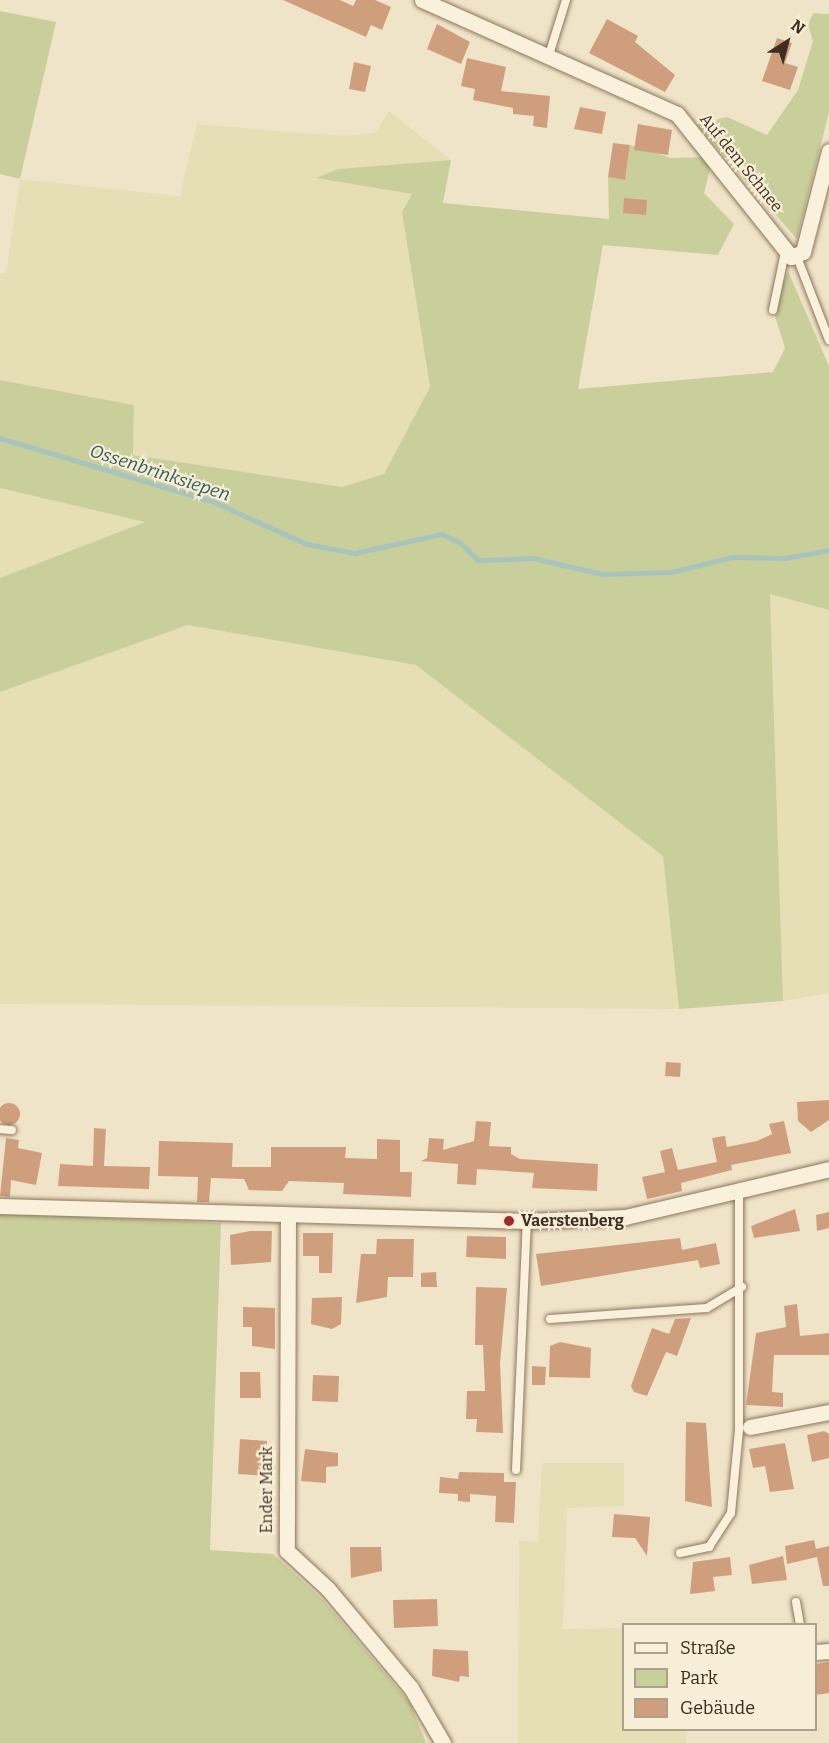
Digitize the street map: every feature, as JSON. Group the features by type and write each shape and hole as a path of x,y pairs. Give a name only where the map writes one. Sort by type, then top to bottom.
{"street":[{"name":"Auf dem Schnee","path":"422,0 549,55 681,118 791,255"},
{"path":"791,255 829,151"},
{"path":"0,1206 288,1216 527,1221 625,1217 740,1194 829,1169"},
{"name":"Ender Mark","path":"288,1216 287,1551 328,1589 411,1688 443,1743"},
{"path":"750,1427 829,1412"}],"lane":[{"path":"549,55 566,0"},
{"path":"773,310 791,255"},
{"name":"Auf dem Schnee","path":"791,255 829,340"},
{"path":"0,1129 12,1130"},
{"path":"680,1553 709,1547 731,1513 742,1287 740,1194"},
{"path":"516,1470 527,1221"},
{"path":"550,1319 707,1308 742,1287"},
{"path":"796,1602 800,1623"}],"shaded area":[{"path":"389,111 451,160 338,169 317,178 412,194 402,212 430,387 384,474 342,487 133,455 134,405 0,380 0,273 6,273 20,179 180,196 197,124 344,136 375,133"},
{"path":"0,488 146,522 0,578"},
{"path":"770,594 829,610 829,993 783,1001"},
{"path":"188,625 416,665 663,856 679,1009 0,1004 0,692"},
{"path":"542,1463 624,1463 624,1506 567,1508 563,1629 622,1628 622,1731 687,1731 686,1743 518,1743 519,1540 538,1542"}],"green space":[{"path":"0,11 56,22 20,179 0,174"},
{"path":"813,13 829,14 829,112 797,239 696,124 727,117 767,135 798,90 813,41 808,25"},
{"path":"630,145 671,158 713,157 704,193 734,224 718,255 603,245 578,389 773,372 785,348 773,310 788,271 829,366 829,610 770,594 783,1001 679,1009 663,856 416,665 188,625 0,692 0,578 145,522 0,488 0,380 134,405 133,455 342,487 384,474 430,387 402,212 412,194 316,178 338,169 451,160 443,203 609,219 608,177 625,180"},
{"path":"0,1213 221,1223 210,1550 273,1554 322,1599 410,1703 426,1743 0,1743"}],"building":[{"path":"283,0 340,0 353,6 356,0 375,0 391,7 382,30 371,25 366,37"},
{"path":"607,19 638,36 635,42 675,75 665,92 589,53"},
{"path":"437,24 470,42 461,64 427,49"},
{"path":"777,38 792,43 785,63 798,67 790,90 762,81"},
{"path":"467,58 506,67 501,91 550,96 547,128 533,126 534,116 513,114 513,108 473,100 475,89 461,86"},
{"path":"354,62 371,66 365,92 349,89"},
{"path":"580,107 606,112 602,134 574,129"},
{"path":"638,124 672,130 668,155 634,150"},
{"path":"613,143 630,145 625,180 608,177"},
{"path":"624,198 647,200 646,215 623,213"},
{"path":"666,1062 681,1063 680,1077 665,1076"},
{"path":"829,1100 829,1120 811,1132 798,1121 797,1102"},
{"path":"9,1103 17,1106 19,1110 17,1122 9,1125 1,1122 -1,1110 1,1106"},
{"path":"476,1121 491,1122 489,1146 511,1147 511,1154 520,1159 598,1164 597,1191 532,1188 534,1173 477,1169 476,1185 457,1184 458,1164 421,1161 427,1158 429,1138 444,1139 443,1150 474,1141"},
{"path":"784,1121 791,1153 731,1165 732,1170 681,1183 682,1191 647,1199 642,1177 665,1172 660,1151 672,1148 678,1170 717,1162 712,1138 725,1136 727,1147 757,1141 772,1134 769,1124"},
{"path":"94,1128 106,1129 104,1166 150,1167 149,1189 58,1186 60,1164 93,1166"},
{"path":"6,1138 19,1140 18,1148 42,1153 36,1185 11,1180 10,1197 0,1196"},
{"path":"377,1139 400,1140 400,1172 412,1172 411,1197 343,1194 344,1183 289,1181 282,1191 249,1190 244,1179 211,1178 209,1202 197,1202 198,1177 158,1176 159,1141 233,1143 232,1167 271,1167 271,1147 346,1147 345,1158 377,1159"},
{"path":"795,1209 800,1231 754,1238 751,1226"},
{"path":"829,1212 829,1228 817,1231 816,1215"},
{"path":"250,1231 272,1231 271,1262 231,1265 230,1235"},
{"path":"303,1233 333,1233 332,1273 319,1273 319,1256 303,1256"},
{"path":"467,1236 506,1237 506,1259 466,1257"},
{"path":"680,1238 682,1250 716,1243 720,1264 700,1268 698,1260 541,1286 536,1254"},
{"path":"377,1239 414,1239 413,1277 388,1277 387,1297 356,1303 361,1254 376,1254"},
{"path":"436,1272 437,1287 421,1287 421,1273"},
{"path":"476,1287 507,1288 500,1363 503,1433 476,1432 477,1419 466,1419 467,1391 485,1391 483,1345 475,1345"},
{"path":"342,1297 341,1324 332,1329 311,1324 312,1298"},
{"path":"797,1304 800,1336 829,1333 829,1355 774,1355 772,1392 783,1393 783,1407 746,1405 756,1333 786,1327 784,1306"},
{"path":"243,1307 275,1308 275,1349 252,1346 252,1327 243,1327"},
{"path":"691,1318 677,1356 666,1352 647,1396 634,1392 631,1386 652,1328 669,1334 675,1319"},
{"path":"560,1342 591,1348 590,1378 549,1377 550,1346"},
{"path":"532,1366 546,1367 545,1385 532,1385"},
{"path":"240,1372 260,1372 261,1398 240,1398"},
{"path":"313,1375 339,1376 338,1402 312,1401"},
{"path":"686,1422 706,1423 712,1507 685,1501"},
{"path":"824,1431 829,1434 829,1458 812,1462 807,1435"},
{"path":"240,1439 267,1441 266,1476 238,1474"},
{"path":"785,1443 794,1489 770,1492 765,1466 753,1468 749,1449"},
{"path":"305,1449 338,1453 338,1466 326,1467 326,1483 301,1481"},
{"path":"459,1472 504,1473 504,1482 516,1482 514,1523 495,1522 496,1496 470,1494 470,1502 458,1501 458,1494 439,1493 440,1477 458,1479"},
{"path":"614,1514 650,1517 647,1556 635,1538 612,1537"},
{"path":"814,1540 816,1549 829,1546 829,1586 823,1586 817,1557 787,1564 785,1546"},
{"path":"350,1547 381,1547 382,1571 351,1578"},
{"path":"783,1556 787,1580 752,1584 749,1565"},
{"path":"730,1557 732,1575 713,1577 715,1591 690,1594 693,1562"},
{"path":"437,1599 438,1626 394,1628 393,1600"},
{"path":"433,1649 468,1651 469,1677 460,1676 459,1682 432,1676"},
{"path":"829,1662 829,1693 817,1695 817,1664"}],"waterway":[{"name":"Ossenbrinksiepen","path":"0,438 212,501 307,544 355,553 442,534 461,543 478,560 534,558 603,574 671,572 732,557 786,558 829,550"}],"place":[{"name":"Vaerstenberg","path":"509,1221"}]}
